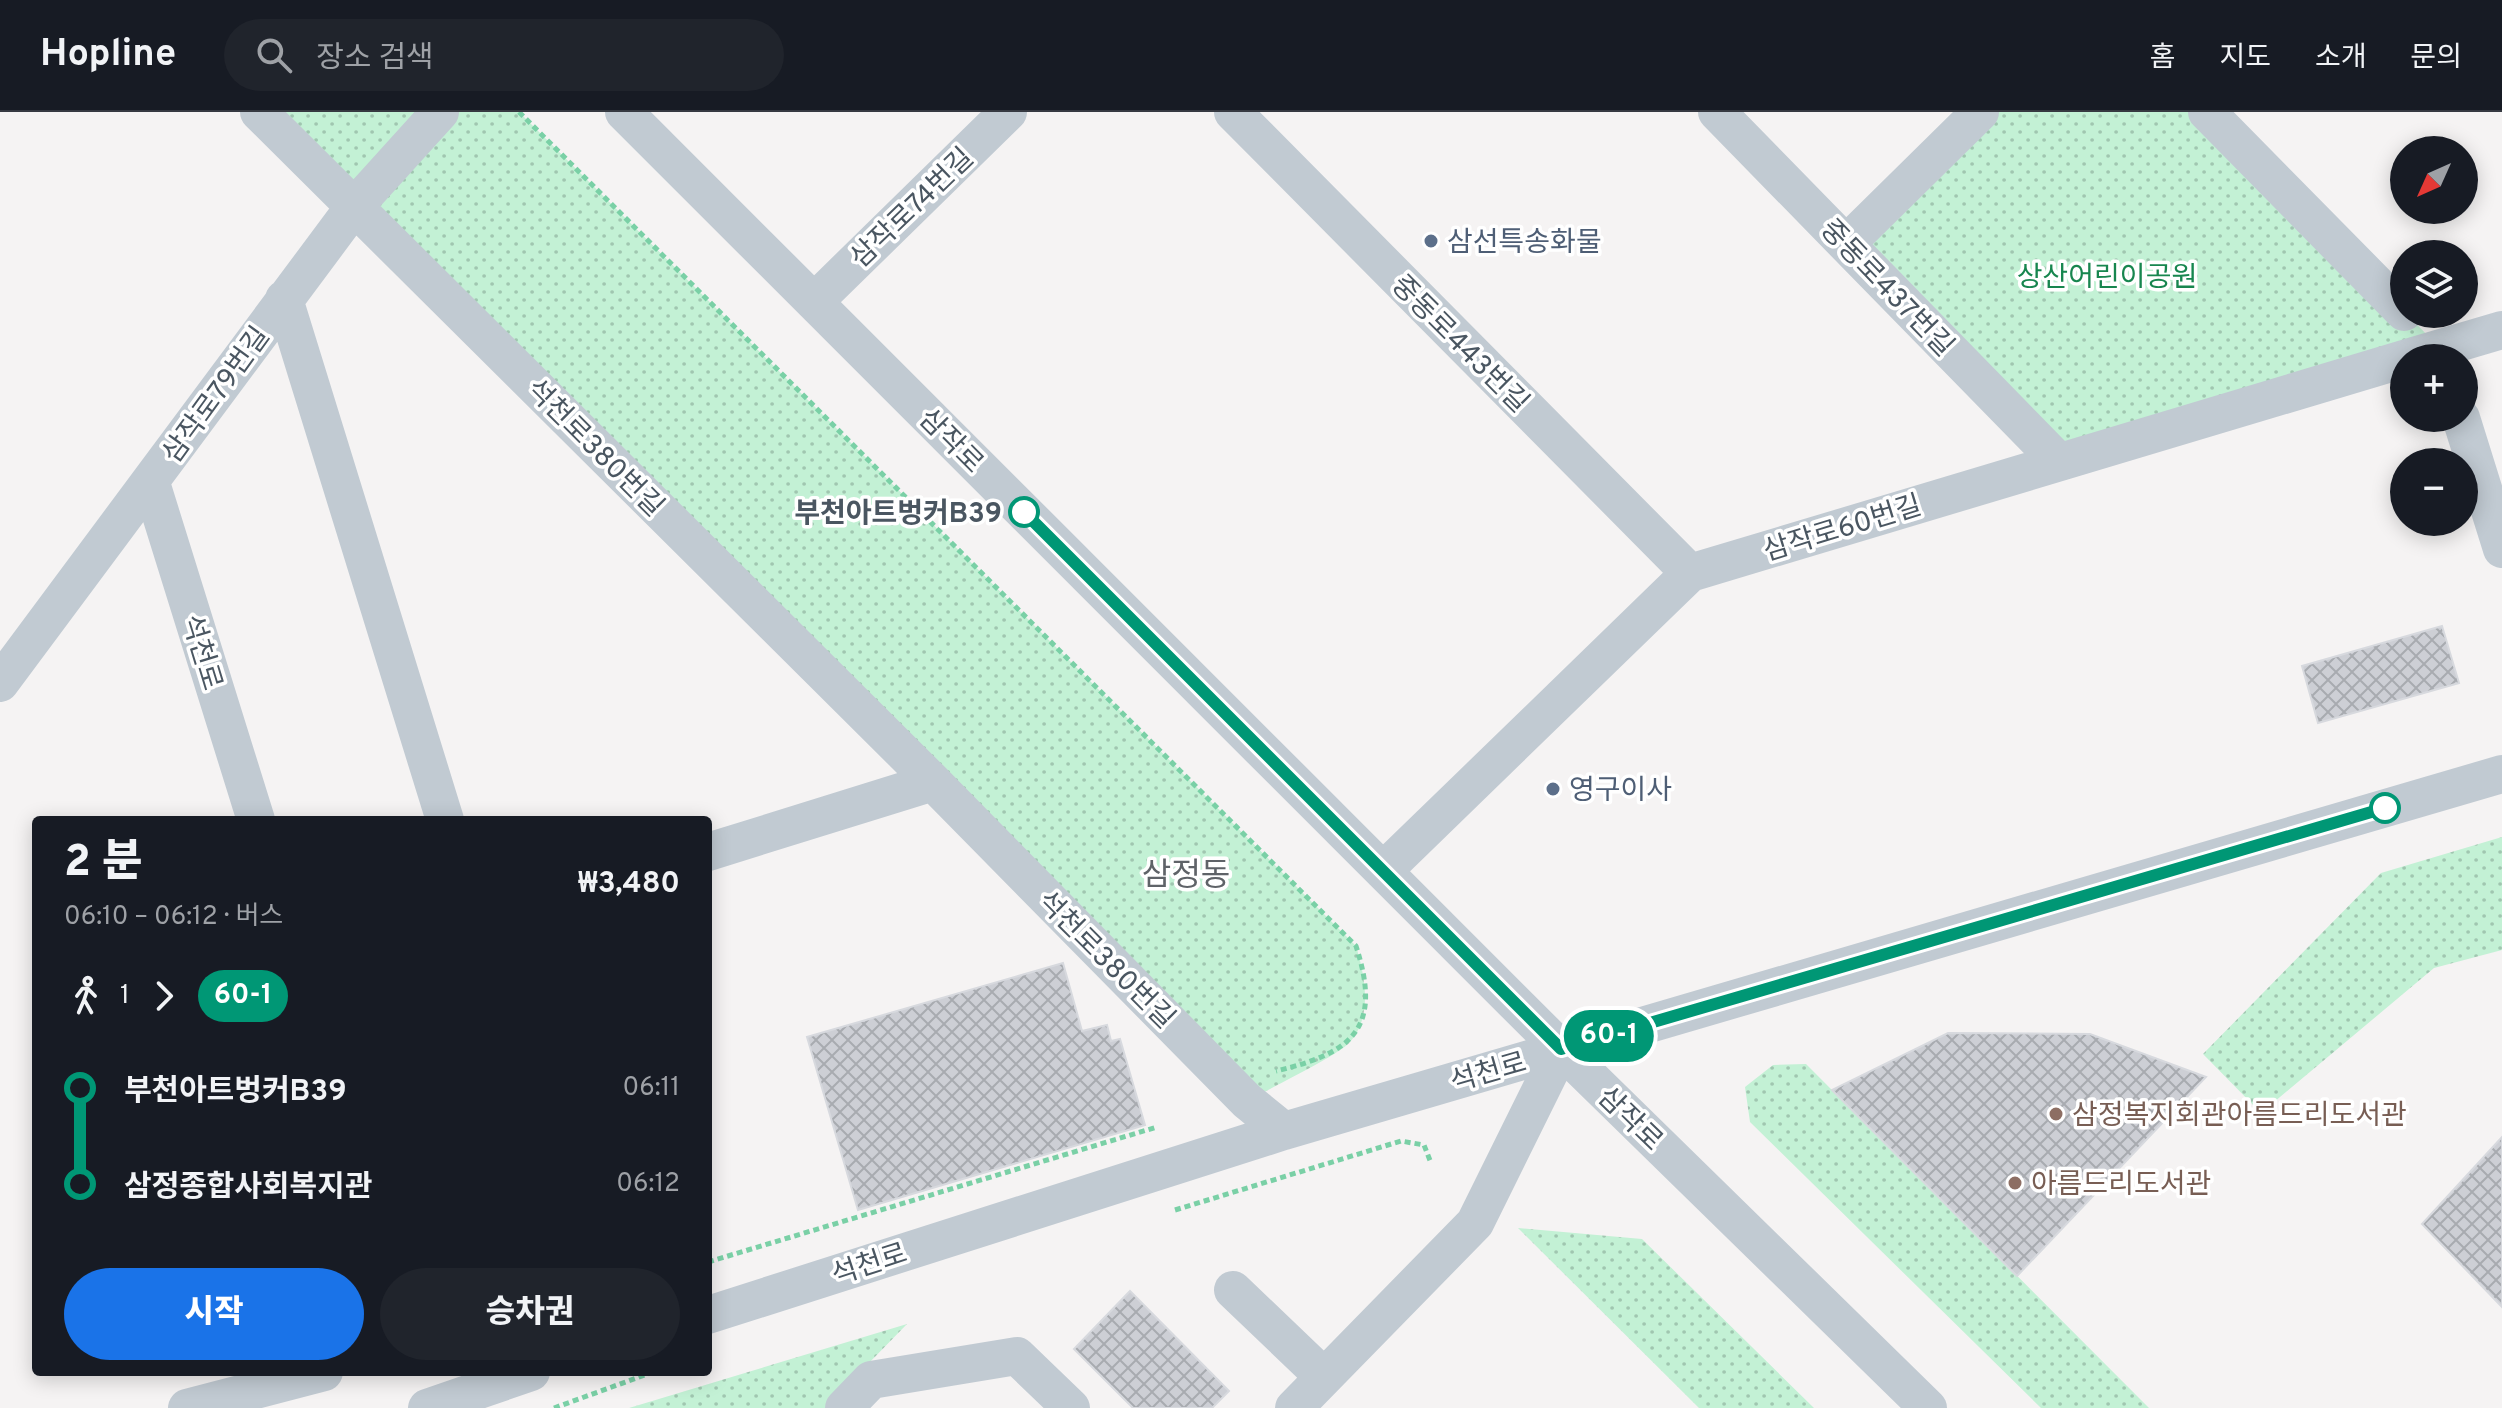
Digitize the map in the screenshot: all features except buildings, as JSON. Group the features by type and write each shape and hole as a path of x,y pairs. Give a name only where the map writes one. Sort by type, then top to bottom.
{"street":[{"name":"석천로380번길","path":"259,112 933,782 1247,1101 1284,1131"},
{"name":"삼작로79번길","path":"0,683 354,207 440,112"},
{"name":"삼작로","path":"624,112 1561,1049 1928,1408"},
{"name":"삼작로74번길","path":"814,302 1008,112"},
{"name":"중동로443번길","path":"1233,112 1690,573"},
{"name":"중동로437번길","path":"1717,112 2058,461"},
{"path":"1846,244 1980,112"},
{"path":"2207,112 2390,298"},
{"path":"284,299 444,816"},
{"name":"삼작로60번길","path":"2460,344 2502,330"},
{"name":"삼작로60번길","path":"1383,871 1690,573 2058,461 2390,366"},
{"path":"2465,432 2502,549"},
{"name":"석천로","path":"151,483 255,816"},
{"name":"석천로","path":"712,1314 1284,1131 2502,774"},
{"path":"712,851 933,782"},
{"path":"1294,1408 1475,1223 1561,1049"},
{"path":"1233,1290 1324,1377"},
{"path":"844,1408 871,1380 1017,1356 1071,1408"},
{"path":"187,1408 309,1376"},
{"path":"427,1408 519,1376"}],"path":[{"path":"519,112 1356,946 1365,973 1364,1015 1350,1043 1315,1062 1276,1071"},
{"path":"712,1261 1170,1124"},
{"path":"554,1408 642,1376"}],"green space":[{"path":"259,112 519,112 1356,946 1365,996 1362,1020 1350,1042 1247,1101"},
{"name":"상산어린이공원","path":"1980,112 2207,112 2390,297 2390,328 2420,328 2436,344 2390,344 2390,363 2058,461 1846,244"},
{"path":"2502,837 2502,950 2434,968 2261,1113 2203,1054 2381,873"},
{"path":"1806,1064 2149,1408 2041,1408 1750,1122 1745,1087 1773,1065"},
{"path":"1518,1228 1642,1239 1814,1408 1699,1408"},
{"path":"907,1324 825,1408 629,1408"}],"bus line":[{"name":"60-1","path":"1024,512 1561,1049 2385,808"}],"place":[{"name":"삼선특송화물","path":"1431,241"},
{"name":"부천아트벙커B39","path":"1024,512"},
{"name":"영구이사","path":"1553,789"},
{"name":"삼정복지회관아름드리도서관","path":"2056,1114"},
{"name":"아름드리도서관","path":"2015,1183"}],"district":[{"name":"삼정동","path":"1186,874"}]}
